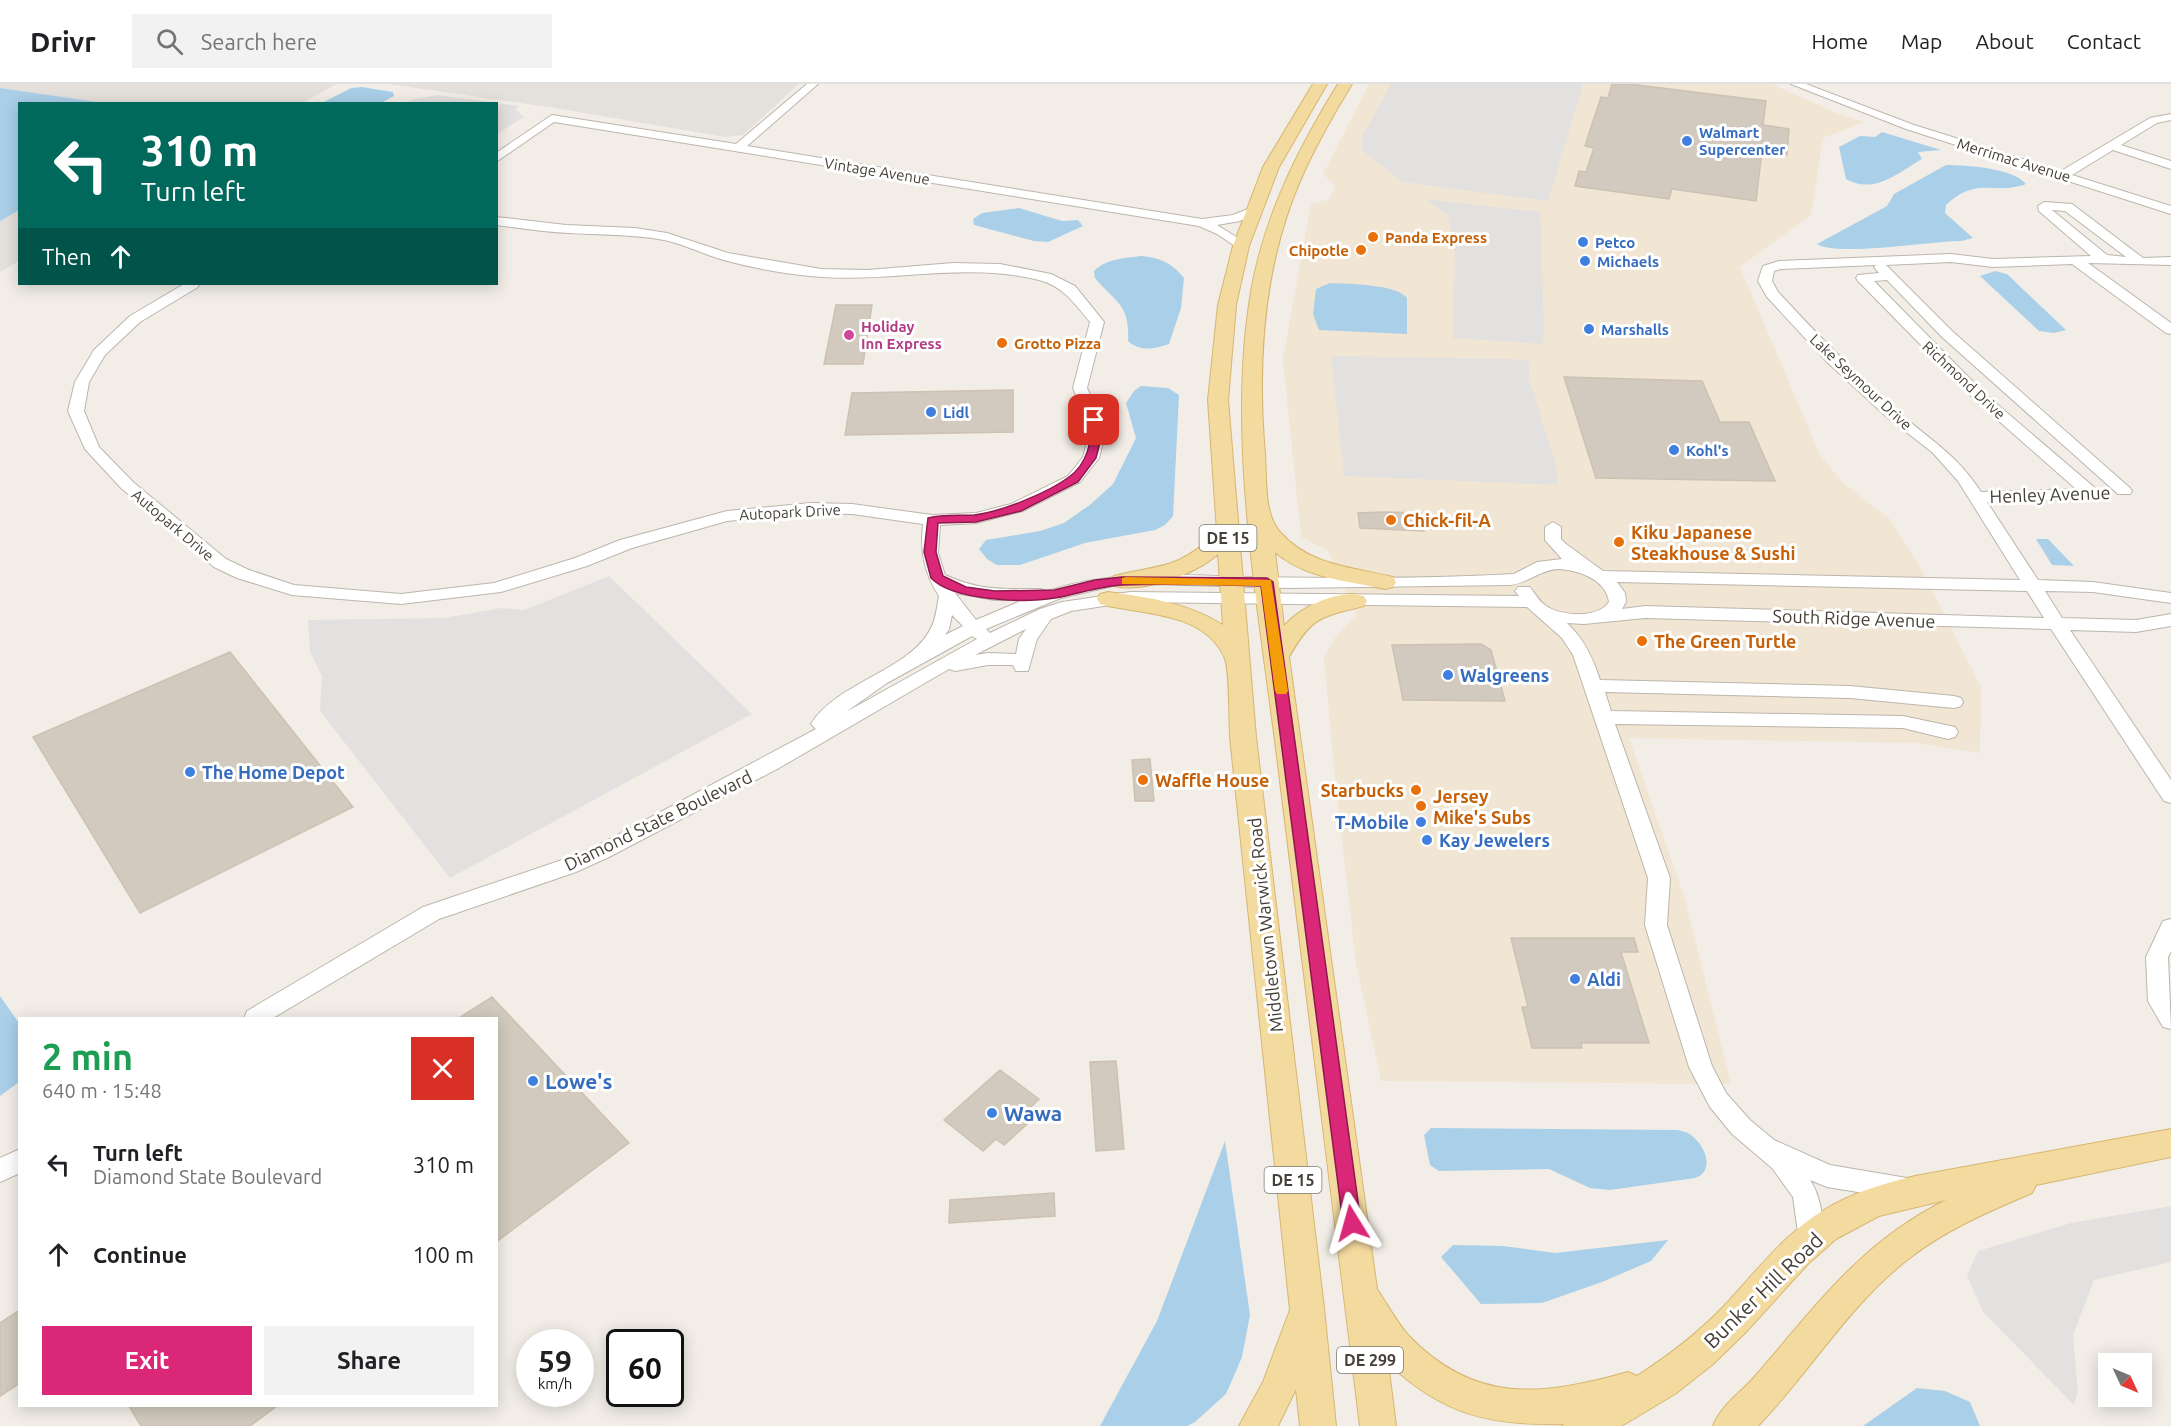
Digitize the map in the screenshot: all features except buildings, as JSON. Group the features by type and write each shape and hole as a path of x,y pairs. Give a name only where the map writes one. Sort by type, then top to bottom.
{"main road":[{"name":"Middletown Warwick Road","path":"1318,1426 1244,736 1218,400 1227,305 1241,246 1271,167 1320,84"},
{"name":"DE 15","path":"1345,84 1297,170 1281,209 1256,312 1251,369 1253,462 1259,517 1361,1294 1395,1345 1425,1373 1466,1398 1484,1405 1528,1410 1557,1408 1601,1399 1666,1378"},
{"path":"1259,517 1277,545 1298,559 1328,570 1385,582"},
{"path":"1115,590 1190,565 1209,554 1228,533"},
{"path":"1115,590 1196,619 1223,639 1231,648 1238,663"},
{"path":"1277,657 1292,629 1305,618 1326,607 1356,601"},
{"name":"Bunker Hill Road","path":"1581,1426 1615,1411 1666,1378 1733,1321 1771,1276 1812,1240 1839,1218 1869,1203 1918,1191 2171,1143"},
{"name":"Bunker Hill Road","path":"1731,1426 1748,1412 1781,1375 1823,1321 1861,1281 1908,1239 1958,1210 2063,1165"},
{"name":"DE 299","path":"1361,1294 1378,1426"},
{"path":"1257,1426 1277,1392 1307,1308"}],"street":[{"path":"738,148 813,84"},
{"name":"Merrimac Avenue","path":"1796,84 1910,127 2171,210"},
{"name":"Merrimac Avenue","path":"1815,84 1845,98 1858,107"},
{"path":"2063,175 2154,120 2171,117"},
{"name":"Vintage Avenue","path":"498,158 552,118 1202,223 1221,231 1241,246"},
{"path":"2112,146 2171,165"},
{"path":"2103,259 2048,213 2043,208 2044,206 2068,207 2139,261"},
{"name":"Vintage Avenue","path":"1202,223 1236,218 1253,211"},
{"name":"Autopark Drive","path":"191,285 135,319 99,353 82,382 76,411 93,449 127,485 198,547 220,563 243,574 292,590 401,600 495,588 553,572 672,530 727,516 766,511 811,508 852,509 932,520 976,518 1017,508 1074,479 1091,458 1098,431 1080,388 1097,322 1070,290 1046,277 1000,268 953,267 868,274 820,273 745,261 656,235 498,221"},
{"name":"Lake Seymour Drive","path":"2171,261 2103,259 1994,263 1951,258 1779,265 1768,269 1765,281 1772,294 1833,360 1893,415 1937,449 1964,478 2056,623 2171,796"},
{"path":"2075,260 2171,330"},
{"name":"Richmond Drive","path":"1875,261 1947,334 2124,491"},
{"name":"Richmond Drive","path":"1890,276 1863,278 1980,397 2092,494"},
{"name":"Henley Avenue","path":"1977,497 2124,491"},
{"path":"932,520 930,552 937,578 965,620 988,640"},
{"path":"1582,654 1586,635 1598,618 1612,609 1617,597 1612,586 1558,546 1553,540 1553,527 1524,589 1536,606 1568,634 1582,654 1659,879 1656,925 1701,1068 1718,1100 1741,1127 1781,1160 1805,1193 1812,1240"},
{"name":"South Ridge Avenue","path":"1268,591 1385,582 1510,580 1534,571 1568,564 1599,575 2093,586 2171,598"},
{"path":"937,578 963,590 995,595 1054,594"},
{"name":"Diamond State Boulevard","path":"772,763 816,730 859,691 974,628 1054,594 1095,584 1130,597 1232,590 1268,591"},
{"name":"Diamond State Boulevard","path":"257,1017 431,913 569,866 602,852 772,763 988,640 1046,613 1115,590"},
{"path":"2120,590 2147,608 2148,615 2136,626"},
{"name":"South Ridge Avenue","path":"1268,591 1356,601 1536,606 1568,619 1645,612 2136,626 2171,620"},
{"path":"920,656 940,629 948,595"},
{"path":"937,668 988,659 1017,663 1028,639 1046,613"},
{"path":"1592,687 1850,692 1954,702"},
{"path":"1603,717 1903,722 1948,732"},
{"path":"2171,927 2157,957 2159,1001 2171,1020"},
{"path":"1759,1142 1827,1176 1918,1191"},
{"path":"0,1171 18,1161"}],"shaded area":[{"path":"0,84 337,84 304,102 18,102 18,262 0,272"},
{"path":"388,84 799,84 743,135 725,137 555,108"},
{"path":"1369,84 1772,84 1834,112 1864,122 1823,138 1811,215 1740,267 1820,455 1843,483 1889,518 1919,565 1981,687 1980,753 1915,743 1629,738 1686,902 1731,1084 1381,1081 1356,963 1324,658 1334,639 1356,615 1328,551 1301,537 1283,359 1311,204 1330,199 1335,185 1323,174"},
{"path":"1391,84 1583,84 1548,201 1402,182 1362,150 1362,137"},
{"path":"437,95 489,102 408,102"},
{"path":"498,103 519,106 516,110 524,117 498,133"},
{"path":"1425,199 1540,212 1543,344 1453,338 1455,240 1447,215"},
{"path":"1331,356 1529,361 1529,378 1556,466 1558,485 1344,476"},
{"path":"609,576 752,714 450,878 320,711 322,676 310,652 308,620 444,618 501,608 524,610"},
{"path":"2171,1206 2171,1262 2094,1280 2073,1335 2078,1392 2074,1405 1983,1312 1967,1275 1978,1251 2071,1223"}],"water":[{"path":"362,87 393,92 394,96 383,102 324,102 351,88"},
{"path":"0,88 96,102 18,102 18,211 0,221"},
{"path":"1882,132 1941,150 1918,152 1922,159 1895,176 1876,183 1866,185 1846,179 1839,147 1860,136 1875,137"},
{"path":"1946,165 2000,171 2011,174 2026,184 2004,188 1977,188 1957,196 1946,205 1945,213 1973,238 1864,249 1828,248 1817,244 1887,206 1894,194"},
{"path":"1019,208 1062,221 1078,220 1083,226 1048,242 1034,241 974,225 973,219 982,213"},
{"path":"1142,256 1166,262 1184,278 1181,308 1169,344 1153,348 1137,347 1128,341 1127,319 1124,311 1095,278 1094,271 1111,261"},
{"path":"1995,271 2007,274 2066,330 2054,333 2039,331 1980,276"},
{"path":"1330,283 1383,287 1402,293 1407,298 1407,334 1319,330 1313,314 1316,289"},
{"path":"1141,386 1168,388 1179,395 1173,516 1165,525 1155,530 1085,543 1020,565 997,565 987,559 979,549 986,540 1040,531 1064,523 1091,504 1113,484 1136,438 1126,403 1134,391"},
{"path":"2036,539 2048,539 2074,566 2052,565"},
{"path":"0,996 18,1022 18,1083 0,1096"},
{"path":"1431,1128 1677,1130 1688,1133 1701,1145 1706,1164 1705,1170 1695,1178 1610,1190 1590,1188 1549,1169 1439,1171 1430,1165 1424,1135"},
{"path":"1225,1141 1250,1315 1242,1357 1226,1394 1195,1422 1187,1426 1100,1426 1157,1321"},
{"path":"1668,1240 1651,1261 1602,1282 1542,1303 1481,1304 1441,1257 1453,1245 1503,1246 1555,1253"},
{"path":"1917,1388 1945,1391 1970,1402 1980,1426 1863,1426"}],"slow traffic":[{"path":"1126,581 1267,582 1281,691"}],"place":[{"name":"Walmart Supercenter","path":"1687,141"},
{"name":"Panda Express","path":"1373,237"},
{"name":"Petco","path":"1583,242"},
{"name":"Chipotle","path":"1361,250"},
{"name":"Michaels","path":"1585,261"},
{"name":"Marshalls","path":"1589,329"},
{"name":"Holiday Inn Express","path":"849,335"},
{"name":"Grotto Pizza","path":"1002,343"},
{"name":"Lidl","path":"931,412"},
{"name":"Kohl's","path":"1674,450"},
{"name":"Chick-fil-A","path":"1391,520"},
{"name":"Kiku Japanese Steakhouse & Sushi","path":"1619,542"},
{"name":"The Green Turtle","path":"1642,641"},
{"name":"Walgreens","path":"1448,675"},
{"name":"The Home Depot","path":"190,772"},
{"name":"Waffle House","path":"1143,780"},
{"name":"Starbucks","path":"1416,790"},
{"name":"Jersey Mike's Subs","path":"1421,806"},
{"name":"T-Mobile","path":"1421,822"},
{"name":"Kay Jewelers","path":"1427,840"},
{"name":"Aldi","path":"1575,979"},
{"name":"Lowe's","path":"533,1081"},
{"name":"Wawa","path":"992,1113"}],"route":[{"path":"1094,420 1098,431 1091,458 1074,479 1017,508 976,518 932,520 930,552 937,578 963,590 995,595 1054,594 1095,584 1122,581 1267,582 1352,1223"}]}
